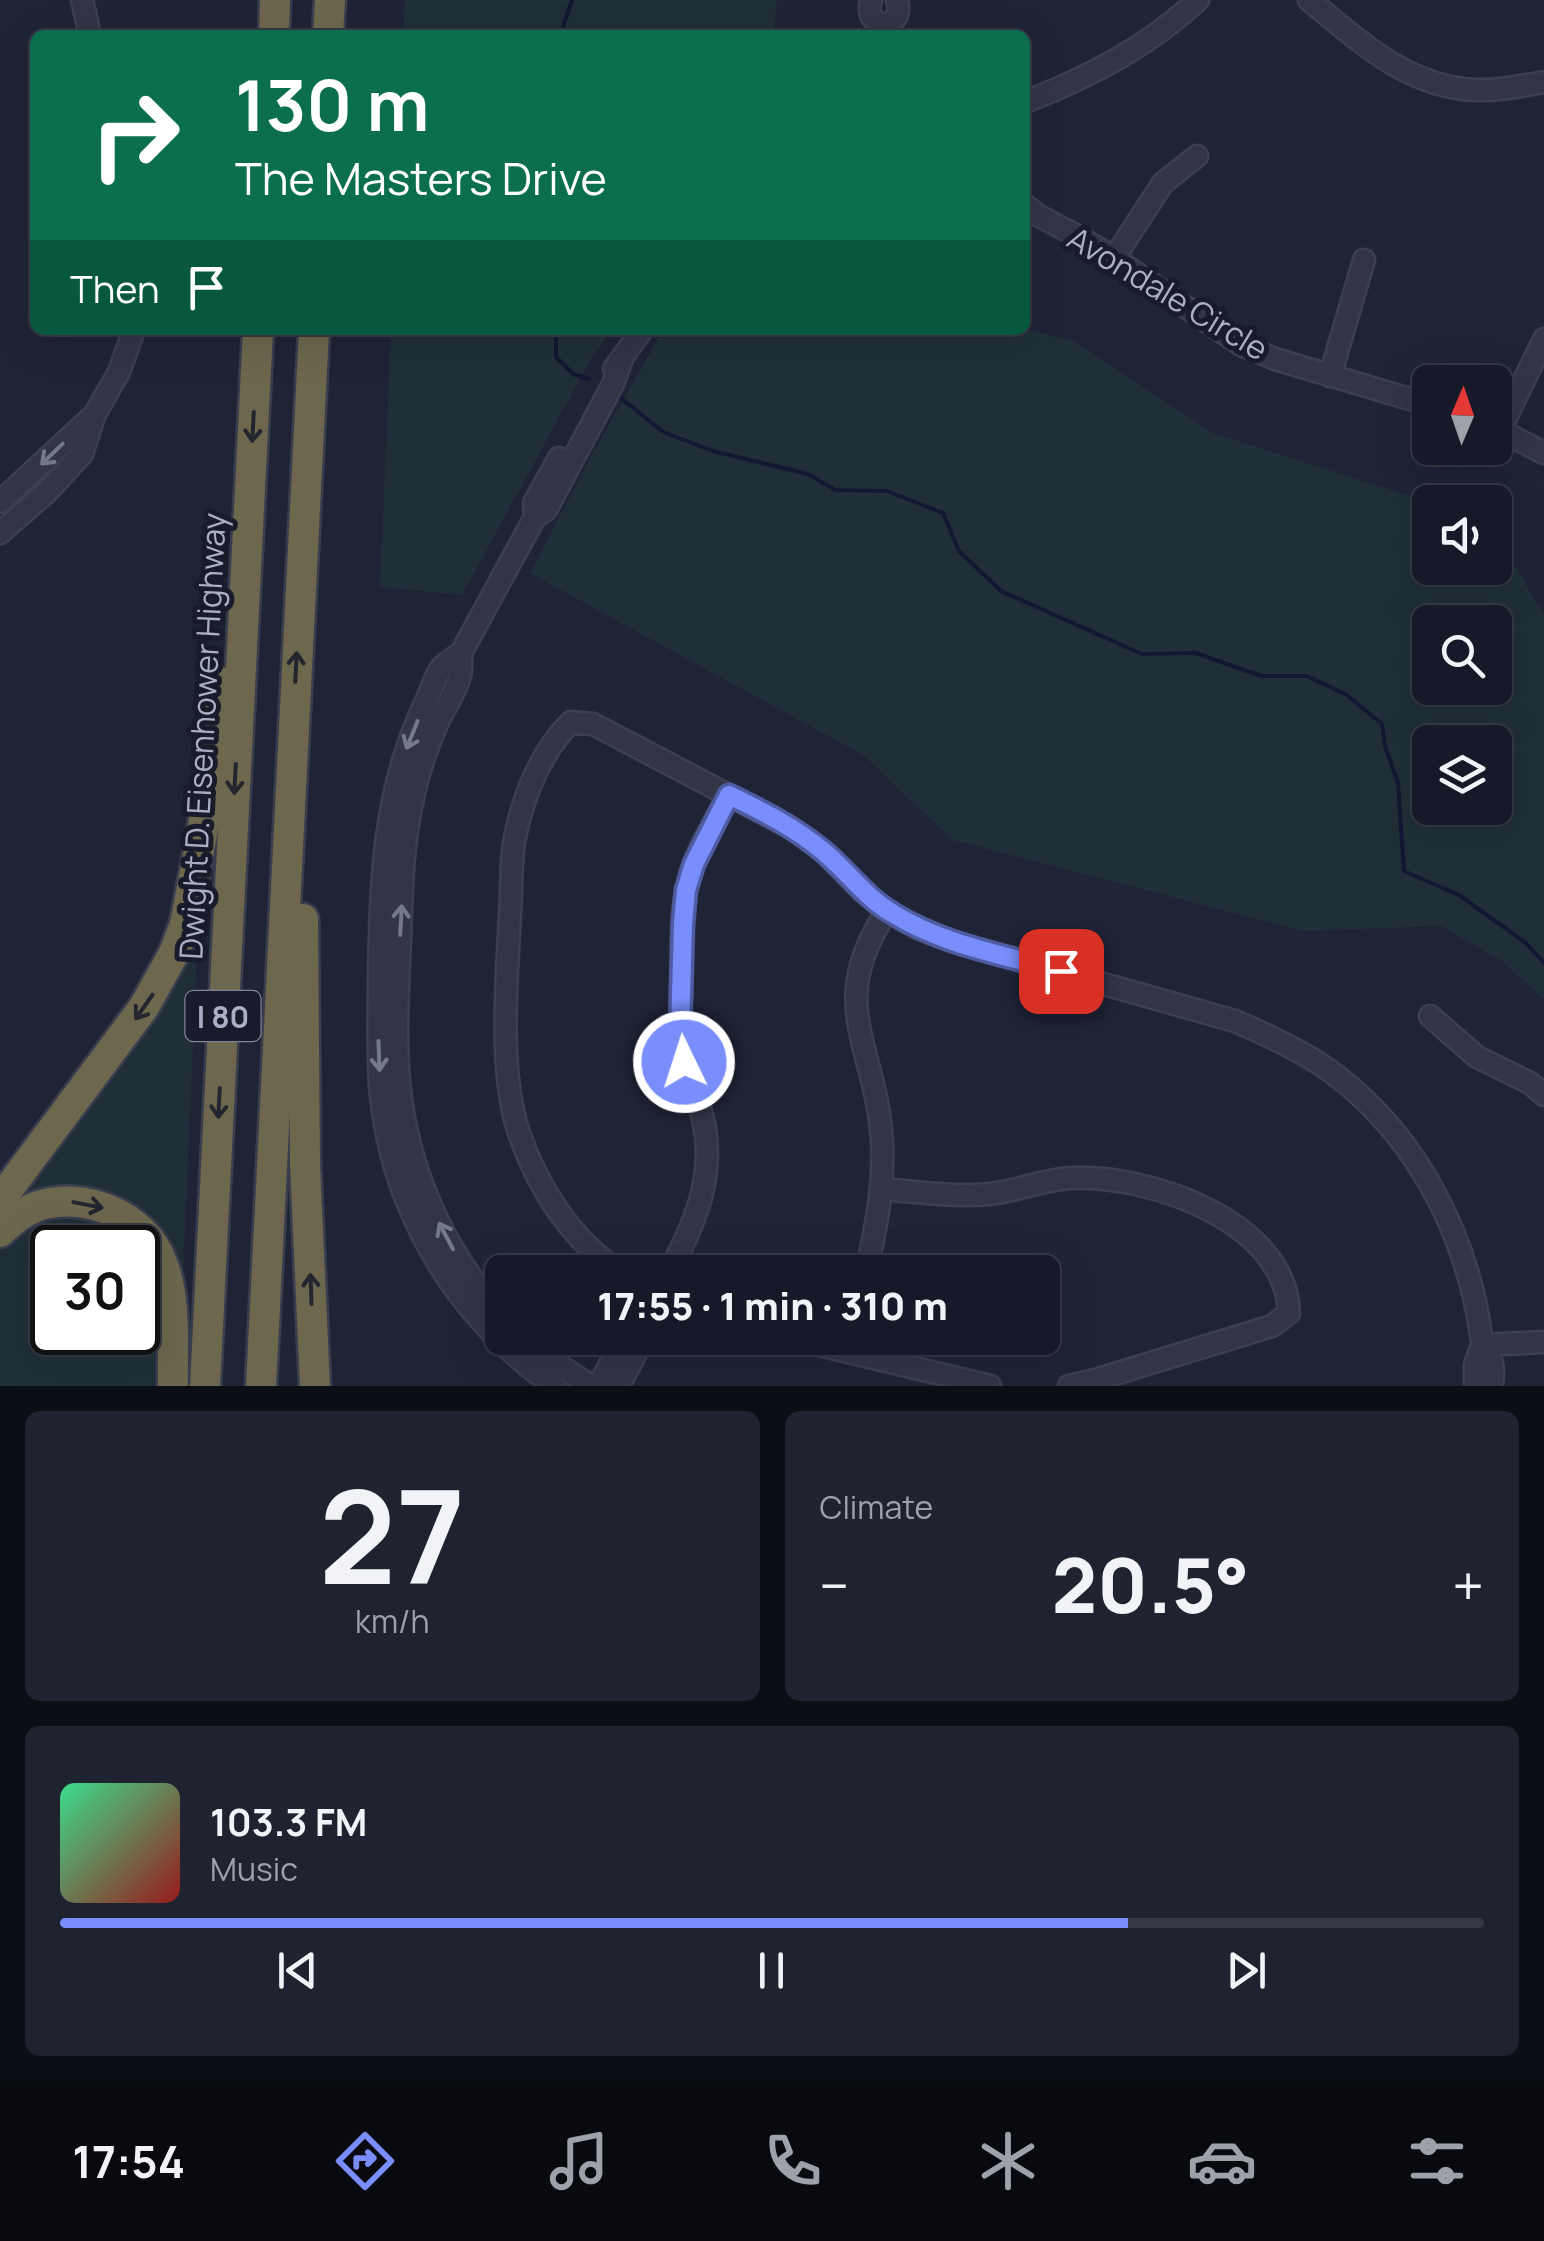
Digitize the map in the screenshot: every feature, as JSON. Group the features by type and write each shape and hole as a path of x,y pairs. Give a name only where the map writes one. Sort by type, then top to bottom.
{"highway":[{"path":"274,30 276,0"},
{"path":"328,30 330,0"},
{"name":"Dwight D. Eisenhower Highway","path":"205,1386 258,335"},
{"name":"I 80","path":"260,1386 314,335"},
{"path":"0,1200 144,1007 174,953 185,924 202,834 216,720 242,646"},
{"path":"289,799 304,924 304,1146 314,1386"},
{"path":"0,1232 36,1207 61,1201 91,1204 121,1214 145,1235 161,1258 168,1282 172,1386"}],"street":[{"path":"82,0 89,30"},
{"path":"871,0 870,16 884,24 898,16 897,0"},
{"path":"1030,100 1127,54 1198,0"},
{"path":"1309,0 1378,56 1426,81 1476,90 1544,82"},
{"path":"1114,258 1163,184 1197,156"},
{"name":"Avondale Circle","path":"1030,209 1114,258 1240,345 1274,360 1412,400"},
{"path":"1330,376 1364,260"},
{"path":"0,533 47,492 82,454 95,414 119,372 132,335"},
{"path":"554,1386 499,1341 451,1284 429,1249 395,1169 381,1098 378,1056 386,839 403,756 443,666 460,653 535,517 534,503 543,486 605,380 639,335"},
{"path":"1512,401 1544,338"},
{"path":"0,502 95,414"},
{"path":"1512,437 1544,454"},
{"path":"460,653 461,675 436,726 412,803 399,962 398,1055 400,1096 416,1167 448,1242 485,1294"},
{"path":"599,1255 566,1221 542,1188 518,1130 506,1058 514,841 524,803 542,763 557,736 571,722 593,724 794,828 862,891 915,927 950,941 1235,1021 1318,1064 1356,1093 1394,1133 1422,1171 1450,1222 1466,1264 1482,1345 1493,1365 1492,1386"},
{"path":"677,1255 700,1208 707,1149 703,1118 684,1062 680,1033 686,890 694,864 729,795"},
{"path":"870,1255 882,1188 880,1122 857,1023 856,991 862,959 887,911"},
{"path":"1430,1016 1477,1057 1530,1083 1544,1095"},
{"path":"882,1188 994,1194 1073,1178 1145,1186 1216,1213 1248,1235 1285,1282 1289,1312 1272,1326 1068,1386"},
{"path":"1482,1345 1544,1342"},
{"path":"1475,1386 1482,1345"},
{"path":"545,1355 591,1386"},
{"path":"604,1386 604,1375 615,1355"},
{"path":"615,1386 635,1355"},
{"path":"883,1355 990,1386"}],"shaded area":[{"path":"405,0 777,0 774,30 403,30"},
{"path":"1030,330 1071,340 1213,433 1412,496 1412,585 1512,585 1512,560 1544,615 1544,1000 1504,962 1441,926 1303,931 953,840 863,755 530,573 595,449 662,335 1030,335"},
{"path":"391,335 608,335 592,357 462,595 380,587"},
{"path":"204,884 197,954 182,1297 160,1258 160,1225 142,1225 138,1218 0,1215"},
{"path":"65,1216 101,1225 32,1225"},
{"path":"30,1226 30,1355 155,1355 156,1386 0,1386 0,1249"}],"waterway":[{"path":"562,30 572,0"},
{"path":"556,335 556,357 573,374 589,379"},
{"path":"616,394 663,432 713,451 808,474 835,490 887,491 943,513 959,551 1001,591 1142,654 1196,653 1261,676 1307,676 1347,695 1382,724 1398,783 1404,871 1459,895 1526,943 1544,963"}],"route":[{"path":"684,1062 680,1033 686,890 694,864 729,795 794,828 862,891 915,927 950,941 1061,971"}]}
